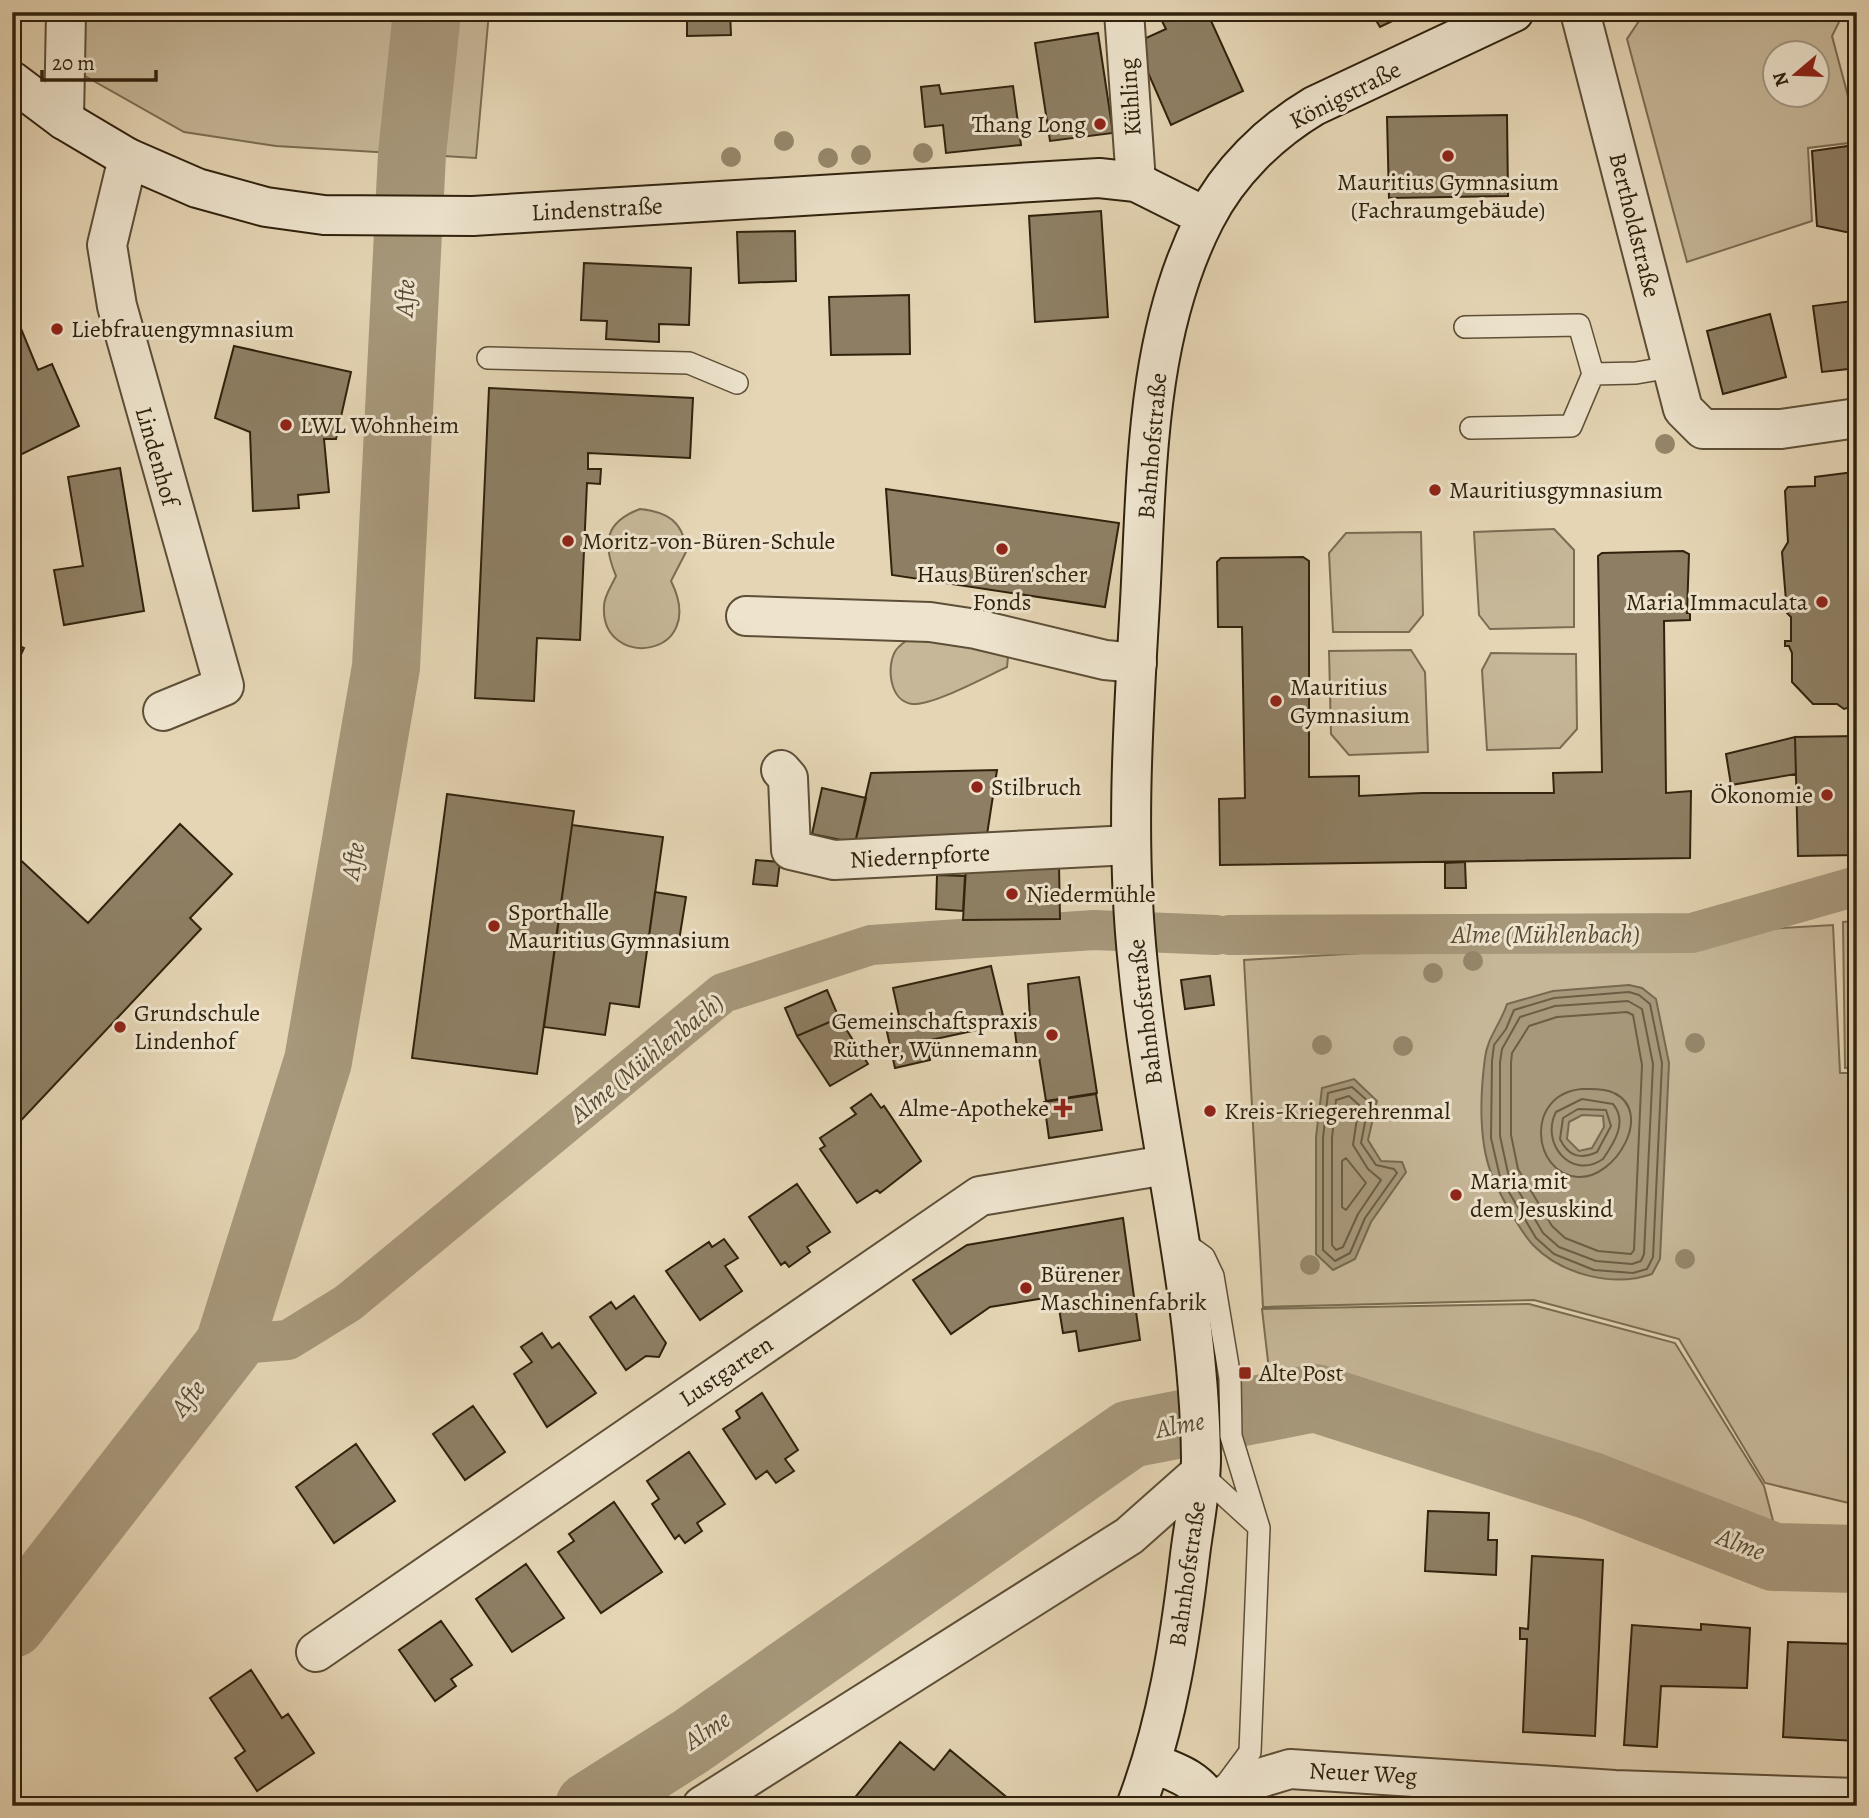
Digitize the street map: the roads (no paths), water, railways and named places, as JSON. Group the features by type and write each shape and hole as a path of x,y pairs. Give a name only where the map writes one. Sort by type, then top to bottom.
{"street":[{"path":"64,120 66,12"},
{"name":"Kühling","path":"1124,12 1136,182"},
{"name":"Königstraße","path":"1206,217 1234,175 1288,122 1514,12"},
{"name":"Bertholdstraße","path":"1580,12 1683,409 1703,429 1781,429 1857,418"},
{"name":"Lindenstraße","path":"12,81 64,120 128,158 197,188 266,207 324,215 473,216 1056,179 1136,182 1206,217"},
{"name":"Lindenhof","path":"128,158 107,245 117,306 223,686 163,711"},
{"name":"Bahnhofstraße","path":"1136,1806 1152,1763 1180,1641 1213,1464 1214,1380 1177,1238 1137,963 1131,845 1137,663 1155,382 1167,318 1183,269 1206,217"},
{"path":"746,616 930,622 976,629 1105,660 1137,663"},
{"name":"Niedernpforte","path":"781,770 788,778 791,850 834,860 1131,845"},
{"name":"Lustgarten","path":"316,1652 980,1196 1166,1165"},
{"path":"702,1806 1129,1536 1213,1464"},
{"path":"1152,1763 1188,1777 1212,1804"},
{"name":"Neuer Weg","path":"1212,1804 1250,1781 1290,1769 1615,1790 1857,1797"}],"lane":[{"path":"1465,327 1579,325 1592,374 1571,426 1471,428"},
{"path":"488,358 689,363 737,383"},
{"path":"1592,374 1671,367"},
{"path":"1213,1464 1259,1528"},
{"path":"1212,1804 1250,1752 1259,1528 1213,1464"}],"water":[{"path":"1629,985 1642,988 1656,999 1669,1063 1660,1259 1652,1274 1637,1278 1605,1279 1588,1276 1558,1264 1533,1245 1517,1223 1501,1196 1489,1167 1481,1104 1488,1044 1507,1004 1553,991","holes":["1582,1115 1603,1116 1604,1127 1592,1148 1579,1151 1567,1139 1569,1122"]},
{"path":"1354,1079 1377,1101 1368,1140 1381,1161 1402,1162 1406,1172 1371,1222 1355,1259 1333,1270 1316,1254 1316,1137 1322,1088"}],"waterway":[{"name":"Afte","path":"12,1624 229,1345 318,1061 386,667 412,154 427,12"},
{"name":"Alme (Mühlenbach)","path":"1229,935 1692,933 1857,886"},
{"name":"Alme (Mühlenbach)","path":"229,1345 288,1340 348,1303 723,993 871,945 1094,930 1216,935"},
{"name":"Alme","path":"589,1806 690,1742 1130,1434 1315,1398 1591,1486 1774,1557 1857,1559"}],"place":[{"name":"Thang Long","path":"1100,124"},
{"name":"Mauritius Gymnasium (Fachraumgebäude)","path":"1448,156"},
{"name":"Liebfrauengymnasium","path":"57,329"},
{"name":"LWL Wohnheim","path":"286,425"},
{"name":"Mauritiusgymnasium","path":"1435,490"},
{"name":"Moritz-von-Büren-Schule","path":"568,541"},
{"name":"Haus Büren'scher Fonds","path":"1002,549"},
{"name":"Maria Immaculata","path":"1822,602"},
{"name":"Mauritius Gymnasium","path":"1276,701"},
{"name":"Stilbruch","path":"977,787"},
{"name":"Ökonomie","path":"1827,795"},
{"name":"Niedermühle","path":"1012,894"},
{"name":"Sporthalle Mauritius Gymnasium","path":"494,926"},
{"name":"Grundschule Lindenhof","path":"120,1027"},
{"name":"Gemeinschaftspraxis Rüther, Wünnemann","path":"1052,1035"},
{"name":"Alme-Apotheke","path":"1063,1108"},
{"name":"Kreis-Kriegerehrenmal","path":"1210,1111"},
{"name":"Maria mit dem Jesuskind","path":"1456,1195"},
{"name":"Bürener Maschinenfabrik","path":"1026,1288"},
{"name":"Alte Post","path":"1245,1373"}]}
